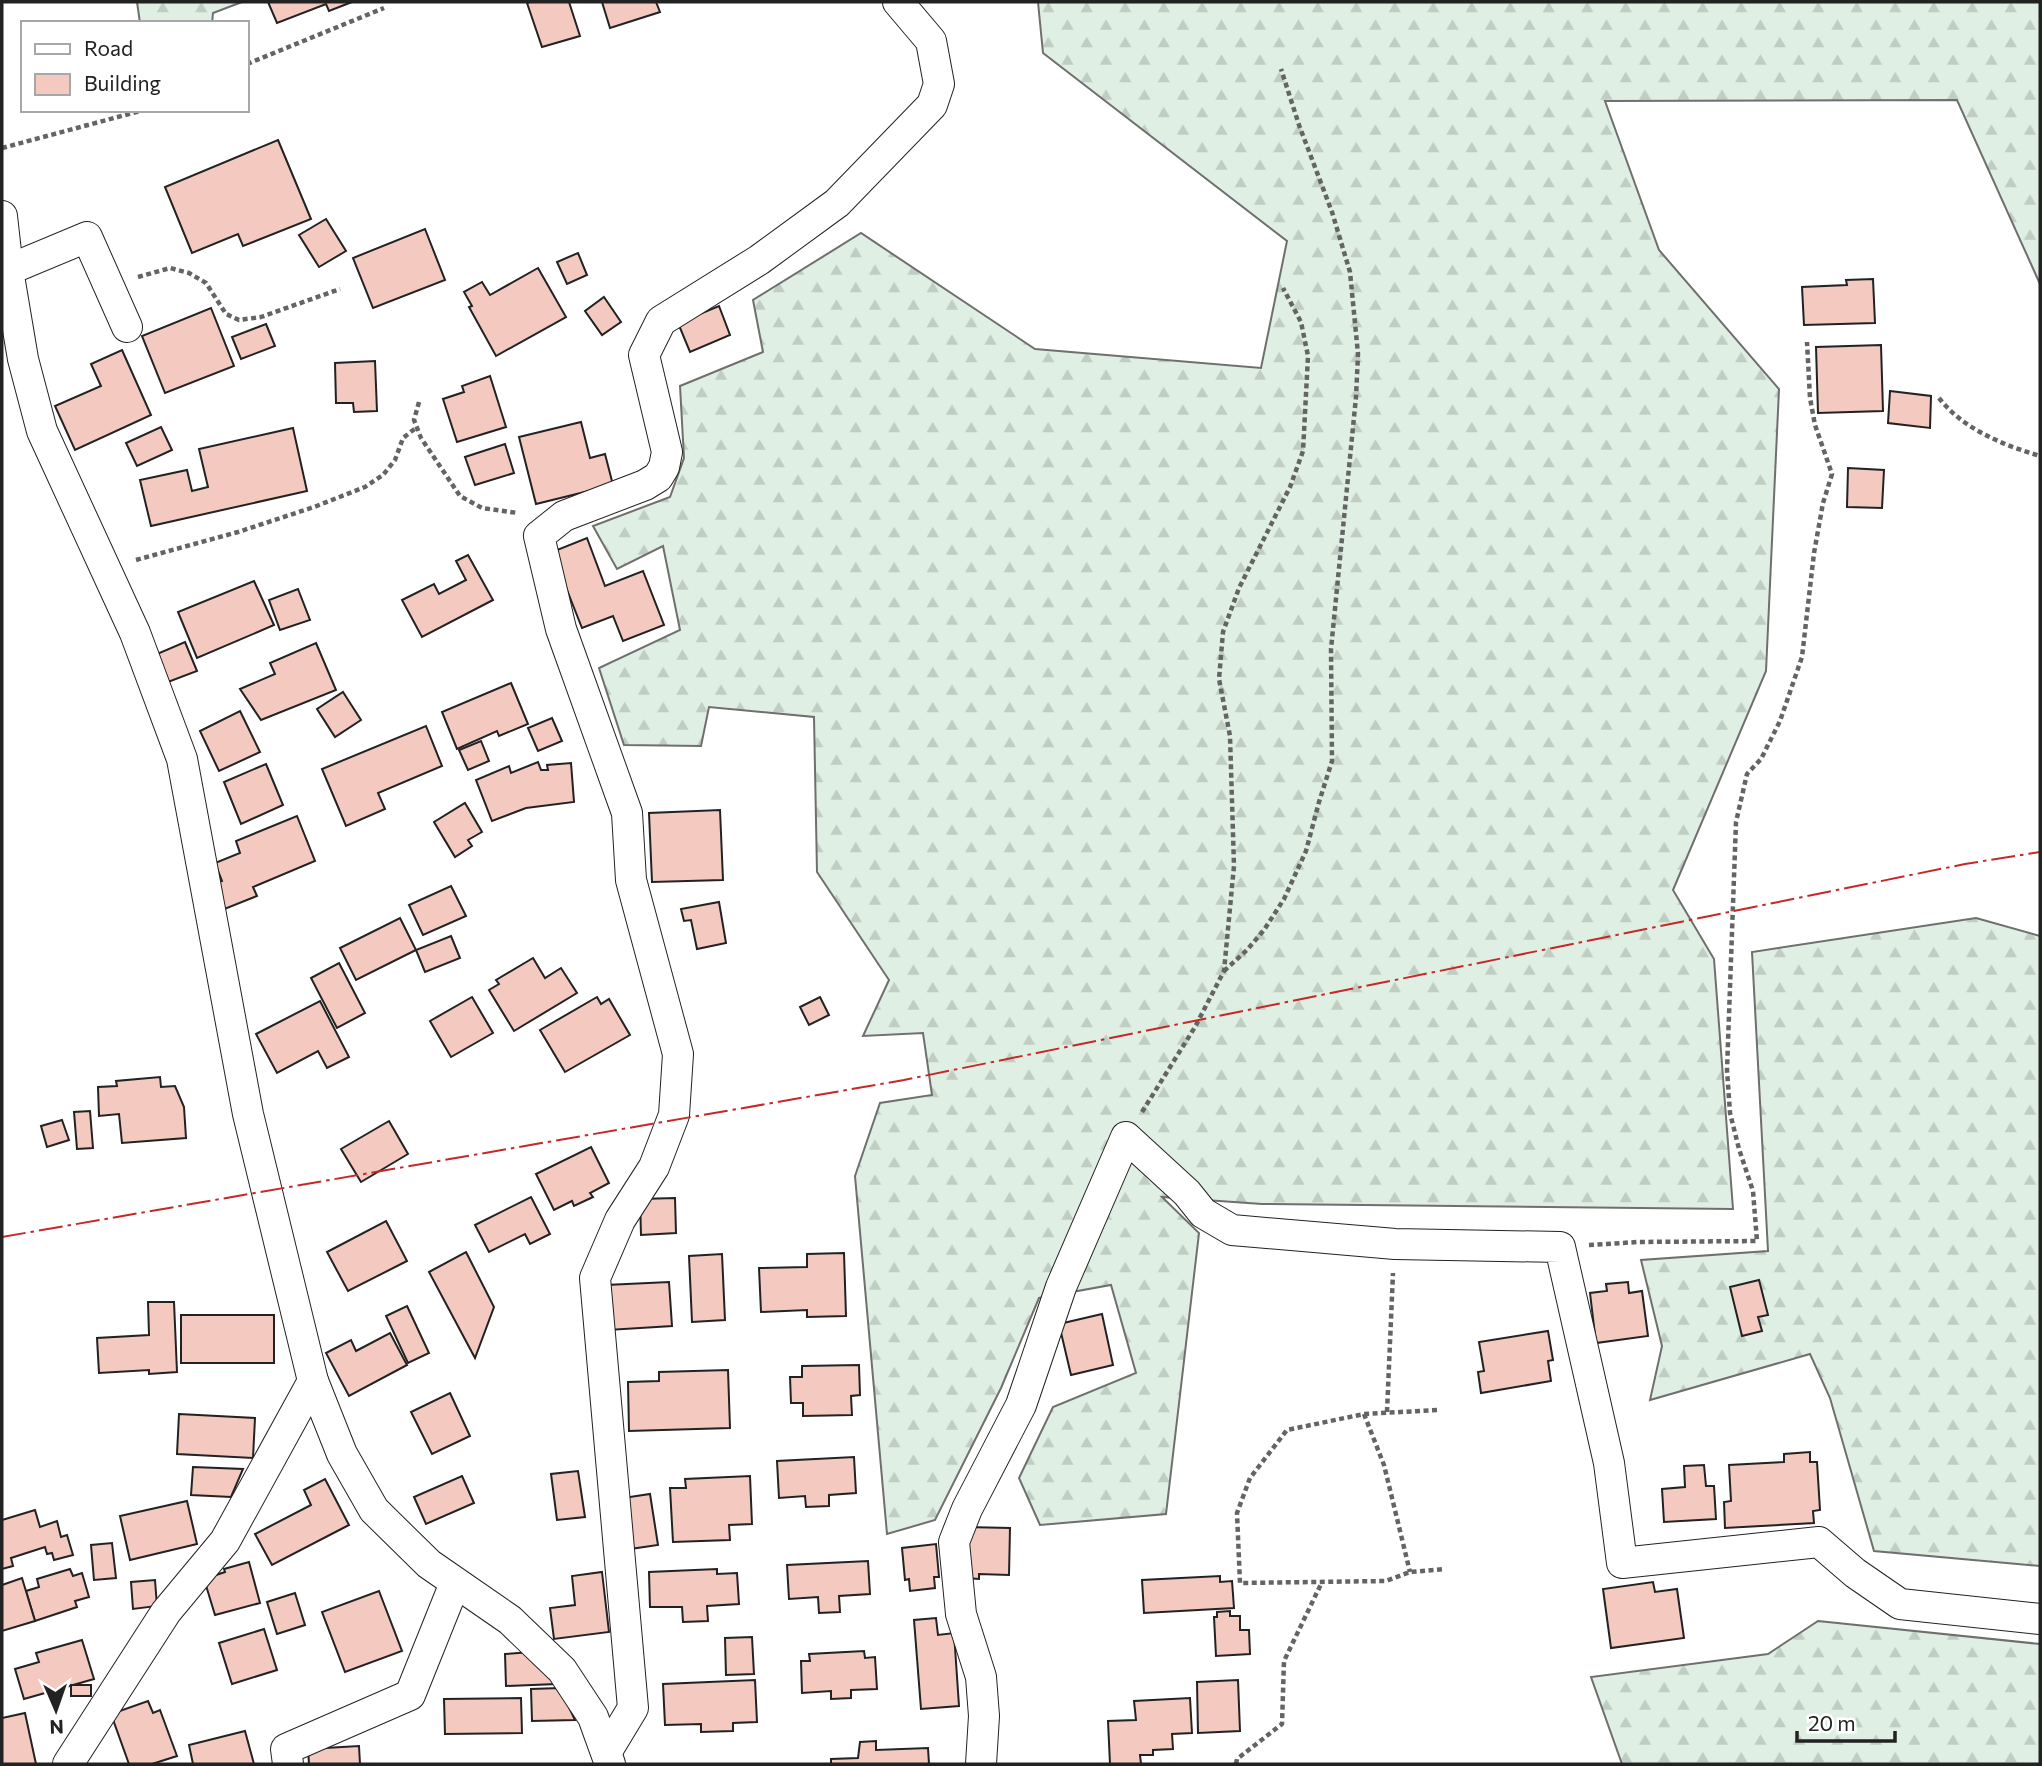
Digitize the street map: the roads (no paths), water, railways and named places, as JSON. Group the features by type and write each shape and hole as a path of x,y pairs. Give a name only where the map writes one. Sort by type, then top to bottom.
{"street":[{"path":"608,1758 633,1708 594,1278 620,1220 654,1167 674,1115 678,1054 631,880 627,813 561,629 538,536 564,516 645,485 657,477 664,467 667,452 645,355 661,321 760,260 836,203 932,104 939,84 931,41 898,2"},
{"path":"2,220 23,359 42,431 135,634 182,759 248,1114 313,1381 342,1454 374,1510 429,1564 510,1620 562,1670 593,1717 608,1758"},
{"path":"8,270 87,237 127,327"},
{"path":"981,1764 984,1716 981,1677 961,1614 954,1542 967,1509 1021,1405 1061,1287 1126,1137 1186,1193 1203,1213 1232,1230 1395,1244 1560,1247 1609,1463 1622,1563 1819,1542 1855,1573 1900,1604 2040,1619"},
{"path":"68,1764 166,1612 225,1541 313,1381"},
{"path":"288,1764 286,1749 410,1695 455,1583"}]}
